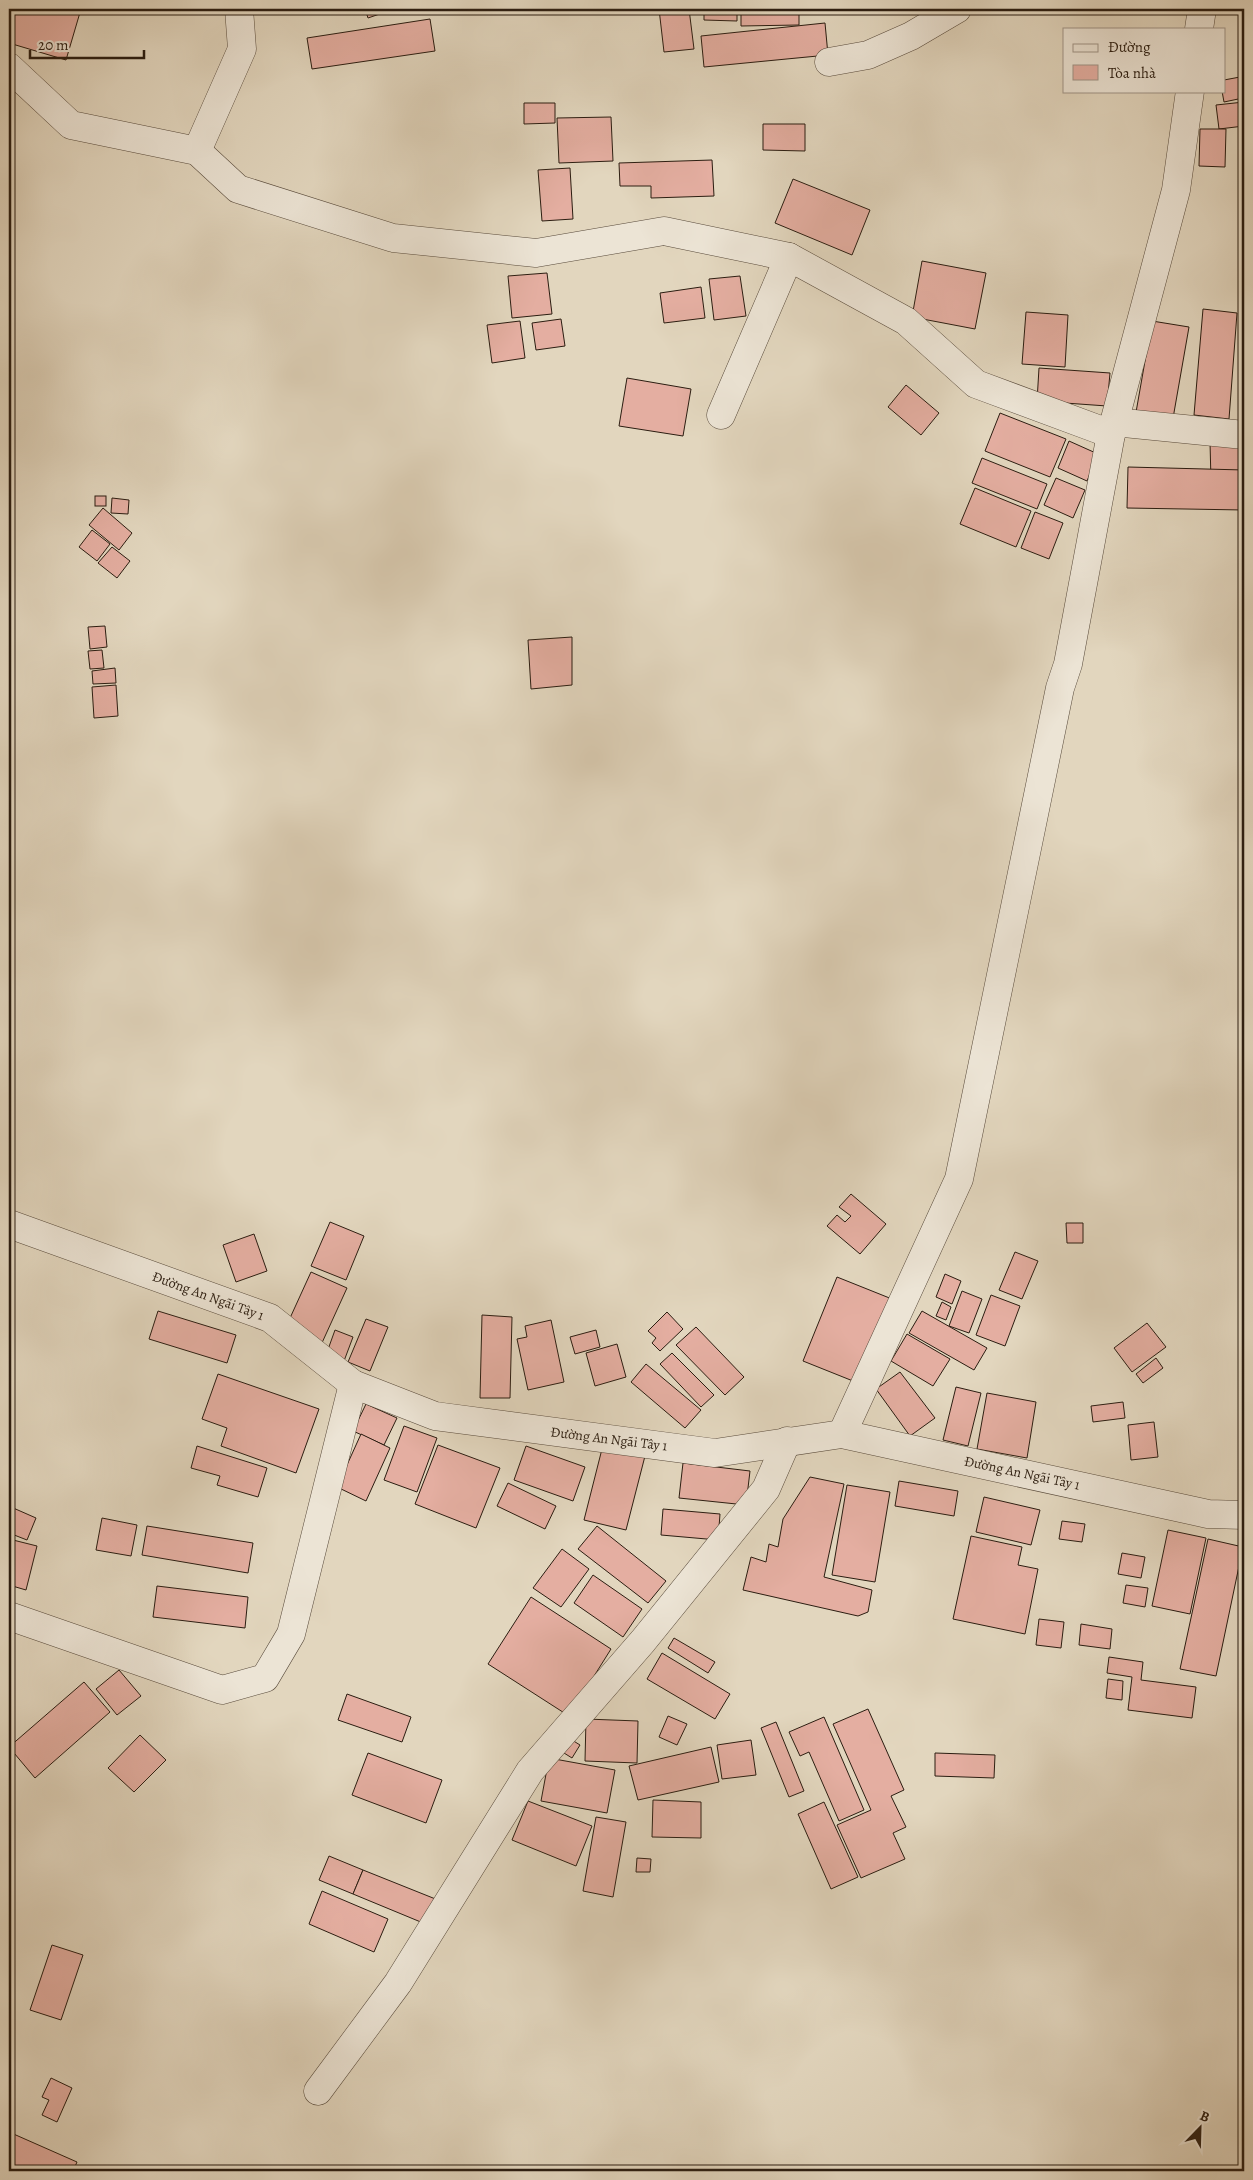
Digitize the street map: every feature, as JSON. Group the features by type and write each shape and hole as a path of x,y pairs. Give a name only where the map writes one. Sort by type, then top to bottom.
{"street":[{"path":"197,151 242,49 239,9"},
{"path":"829,62 868,55 911,36 957,9"},
{"path":"1199,28 1202,9"},
{"path":"9,67 71,125 197,151 238,189 393,238 536,253 664,231 789,257 906,320 976,384 1112,428 1244,435"},
{"path":"842,1434 959,1179 1060,688 1068,664 1112,428 1176,190 1190,92"},
{"path":"721,415 789,257"},
{"name":"Đường An Ngãi Tây 1","path":"9,1224 270,1318 354,1384 435,1416 715,1453 842,1434 1208,1514 1244,1515"},
{"path":"9,1616 222,1690 265,1678 290,1634 354,1384"},
{"path":"318,2091 398,1983 530,1771 643,1641 766,1489 787,1442"}],"building":[{"path":"9,9 81,9 66,60 9,43"},
{"path":"365,9 394,9 368,18"},
{"path":"659,9 689,9 694,49 664,52"},
{"path":"704,9 737,9 737,21 704,20"},
{"path":"1241,9 1244,9 1244,39 1240,39"},
{"path":"741,10 799,10 799,25 741,26"},
{"path":"430,19 435,51 312,69 307,38"},
{"path":"825,23 828,55 704,67 701,36"},
{"path":"1240,77 1243,98 1224,102 1222,92 1226,92 1226,80"},
{"path":"1244,102 1244,126 1219,129 1216,105"},
{"path":"524,103 555,103 555,123 524,124"},
{"path":"611,117 613,161 559,163 557,118"},
{"path":"763,124 805,124 805,151 763,150"},
{"path":"1200,129 1226,129 1225,167 1199,166"},
{"path":"712,160 714,196 651,198 651,186 620,186 619,163"},
{"path":"570,168 573,219 542,221 538,170"},
{"path":"793,179 870,210 852,255 775,223"},
{"path":"922,261 986,273 975,329 912,317"},
{"path":"547,273 552,314 512,318 508,276"},
{"path":"740,276 746,316 714,320 709,279"},
{"path":"701,287 705,318 664,323 660,293"},
{"path":"1203,309 1237,313 1229,419 1194,415"},
{"path":"1026,312 1068,315 1065,367 1022,364"},
{"path":"561,319 565,346 536,350 532,323"},
{"path":"520,321 525,358 492,363 487,325"},
{"path":"1152,321 1189,327 1172,424 1135,418"},
{"path":"1039,368 1110,373 1107,406 1037,401"},
{"path":"627,378 691,389 683,436 619,426"},
{"path":"906,385 939,413 921,435 888,407"},
{"path":"1000,413 1066,439 1050,477 985,451"},
{"path":"1069,441 1098,454 1087,481 1058,468"},
{"path":"1244,441 1244,480 1211,481 1210,442"},
{"path":"982,458 1047,484 1037,509 972,483"},
{"path":"1128,467 1244,470 1244,510 1127,508"},
{"path":"1056,478 1085,490 1073,518 1044,505"},
{"path":"975,488 1031,511 1016,547 960,524"},
{"path":"95,496 106,496 106,506 95,506"},
{"path":"112,498 129,500 128,514 111,513"},
{"path":"103,508 132,533 119,550 89,525"},
{"path":"1035,512 1063,523 1049,559 1021,548"},
{"path":"92,530 110,544 97,561 79,547"},
{"path":"112,547 130,561 117,578 98,563"},
{"path":"105,626 107,647 90,649 88,627"},
{"path":"572,637 572,685 531,689 528,640"},
{"path":"102,650 104,668 90,669 88,651"},
{"path":"115,668 116,683 93,684 92,671"},
{"path":"116,685 118,716 94,718 92,687"},
{"path":"851,1194 886,1224 860,1254 827,1226 837,1215 845,1222 851,1216 839,1207"},
{"path":"330,1222 364,1236 346,1280 311,1266"},
{"path":"1066,1223 1083,1223 1083,1243 1067,1243"},
{"path":"254,1234 267,1271 236,1282 223,1245"},
{"path":"1015,1252 1038,1261 1022,1299 999,1290"},
{"path":"311,1272 347,1288 321,1345 285,1329"},
{"path":"945,1274 961,1281 952,1304 936,1297"},
{"path":"837,1277 892,1299 858,1383 803,1361"},
{"path":"962,1291 982,1299 969,1333 949,1326"},
{"path":"991,1295 1020,1306 1005,1346 976,1335"},
{"path":"942,1302 951,1307 946,1320 936,1316"},
{"path":"158,1311 236,1335 227,1363 149,1339"},
{"path":"922,1311 987,1348 974,1370 909,1333"},
{"path":"667,1312 683,1329 660,1351 652,1343 656,1338 648,1331"},
{"path":"482,1315 512,1317 510,1398 480,1398"},
{"path":"366,1319 388,1327 370,1371 348,1362"},
{"path":"551,1320 564,1382 528,1390 517,1339 527,1337 525,1326"},
{"path":"1147,1323 1166,1347 1132,1372 1114,1348"},
{"path":"696,1327 744,1377 725,1395 676,1345"},
{"path":"335,1330 353,1337 344,1361 326,1355"},
{"path":"596,1330 600,1347 575,1354 570,1337"},
{"path":"907,1334 950,1359 933,1386 891,1361"},
{"path":"617,1344 626,1377 595,1386 586,1353"},
{"path":"672,1353 714,1395 701,1407 660,1364"},
{"path":"1156,1358 1163,1368 1143,1383 1136,1374"},
{"path":"646,1364 701,1410 685,1428 631,1382"},
{"path":"900,1372 935,1418 910,1436 876,1389"},
{"path":"218,1374 319,1409 296,1473 221,1446 227,1428 202,1419"},
{"path":"956,1387 981,1393 968,1446 943,1440"},
{"path":"987,1393 1036,1402 1027,1458 977,1449"},
{"path":"1123,1402 1125,1418 1093,1422 1091,1406"},
{"path":"366,1404 397,1418 384,1445 353,1431"},
{"path":"1241,1419 1244,1420 1244,1432 1239,1431"},
{"path":"1154,1422 1158,1457 1131,1460 1128,1425"},
{"path":"404,1426 437,1438 417,1492 384,1480"},
{"path":"361,1434 390,1448 366,1501 337,1487"},
{"path":"438,1445 500,1468 476,1528 415,1504"},
{"path":"603,1445 645,1456 626,1530 584,1520"},
{"path":"197,1446 267,1468 258,1497 217,1485 220,1476 191,1468"},
{"path":"526,1446 585,1467 573,1501 514,1480"},
{"path":"683,1463 750,1471 746,1505 679,1498"},
{"path":"810,1477 844,1484 824,1577 872,1590 868,1612 858,1616 743,1590 751,1557 766,1562 769,1544 778,1547 783,1519"},
{"path":"899,1481 958,1491 954,1516 895,1506"},
{"path":"508,1483 556,1506 545,1529 497,1506"},
{"path":"847,1485 890,1492 875,1582 832,1575"},
{"path":"984,1497 1040,1510 1031,1545 976,1532"},
{"path":"11,1507 36,1518 27,1540 9,1533 9,1512"},
{"path":"663,1509 720,1514 718,1540 661,1535"},
{"path":"102,1518 137,1525 131,1556 96,1550"},
{"path":"1062,1521 1085,1524 1082,1542 1059,1539"},
{"path":"147,1526 253,1543 248,1573 142,1555"},
{"path":"597,1526 666,1581 648,1603 578,1549"},
{"path":"1168,1530 1206,1538 1190,1614 1152,1606"},
{"path":"971,1536 1022,1547 1018,1565 1038,1569 1025,1634 953,1619"},
{"path":"9,1539 37,1546 26,1590 9,1585"},
{"path":"1208,1539 1243,1547 1216,1676 1180,1669"},
{"path":"562,1549 589,1569 561,1607 533,1588"},
{"path":"1122,1553 1145,1557 1141,1578 1118,1574"},
{"path":"593,1575 642,1609 623,1637 574,1603"},
{"path":"1126,1585 1148,1588 1145,1607 1123,1603"},
{"path":"157,1586 248,1597 245,1628 153,1617"},
{"path":"531,1597 611,1649 569,1716 488,1664"},
{"path":"1039,1619 1064,1622 1061,1648 1036,1645"},
{"path":"1081,1624 1112,1629 1110,1649 1079,1645"},
{"path":"674,1638 715,1662 708,1673 668,1648"},
{"path":"662,1653 730,1694 715,1719 647,1679"},
{"path":"1109,1657 1143,1662 1141,1680 1196,1687 1192,1718 1128,1710 1132,1677 1107,1673"},
{"path":"119,1670 141,1696 117,1715 96,1689"},
{"path":"1108,1679 1123,1681 1122,1700 1106,1698"},
{"path":"84,1682 110,1712 35,1778 9,1747"},
{"path":"347,1694 411,1717 402,1742 338,1720"},
{"path":"868,1709 904,1790 891,1796 906,1827 893,1833 905,1859 861,1878 837,1825 871,1810 833,1724"},
{"path":"668,1716 687,1724 677,1745 659,1737"},
{"path":"824,1717 864,1810 839,1821 809,1752 800,1756 789,1732"},
{"path":"586,1719 638,1721 637,1763 585,1761"},
{"path":"776,1722 804,1791 789,1797 761,1728"},
{"path":"140,1735 166,1760 134,1792 108,1768"},
{"path":"564,1735 580,1745 572,1758 556,1748"},
{"path":"751,1740 756,1775 722,1779 717,1745"},
{"path":"711,1747 719,1782 638,1800 629,1766"},
{"path":"368,1753 442,1780 426,1823 352,1795"},
{"path":"935,1753 995,1755 994,1778 935,1776"},
{"path":"549,1758 615,1770 607,1813 541,1801"},
{"path":"653,1800 701,1802 701,1838 652,1837"},
{"path":"528,1801 592,1826 576,1866 512,1840"},
{"path":"824,1802 858,1877 831,1889 798,1814"},
{"path":"596,1817 626,1822 613,1897 583,1891"},
{"path":"329,1856 363,1870 353,1894 319,1880"},
{"path":"637,1858 651,1859 650,1872 636,1872"},
{"path":"363,1870 438,1900 428,1925 353,1894"},
{"path":"322,1891 388,1919 374,1952 309,1924"},
{"path":"52,1945 83,1955 61,2020 30,2010"},
{"path":"51,2078 72,2088 57,2122 42,2115 49,2100 42,2097"},
{"path":"9,2132 77,2162 73,2171 9,2171"}]}
